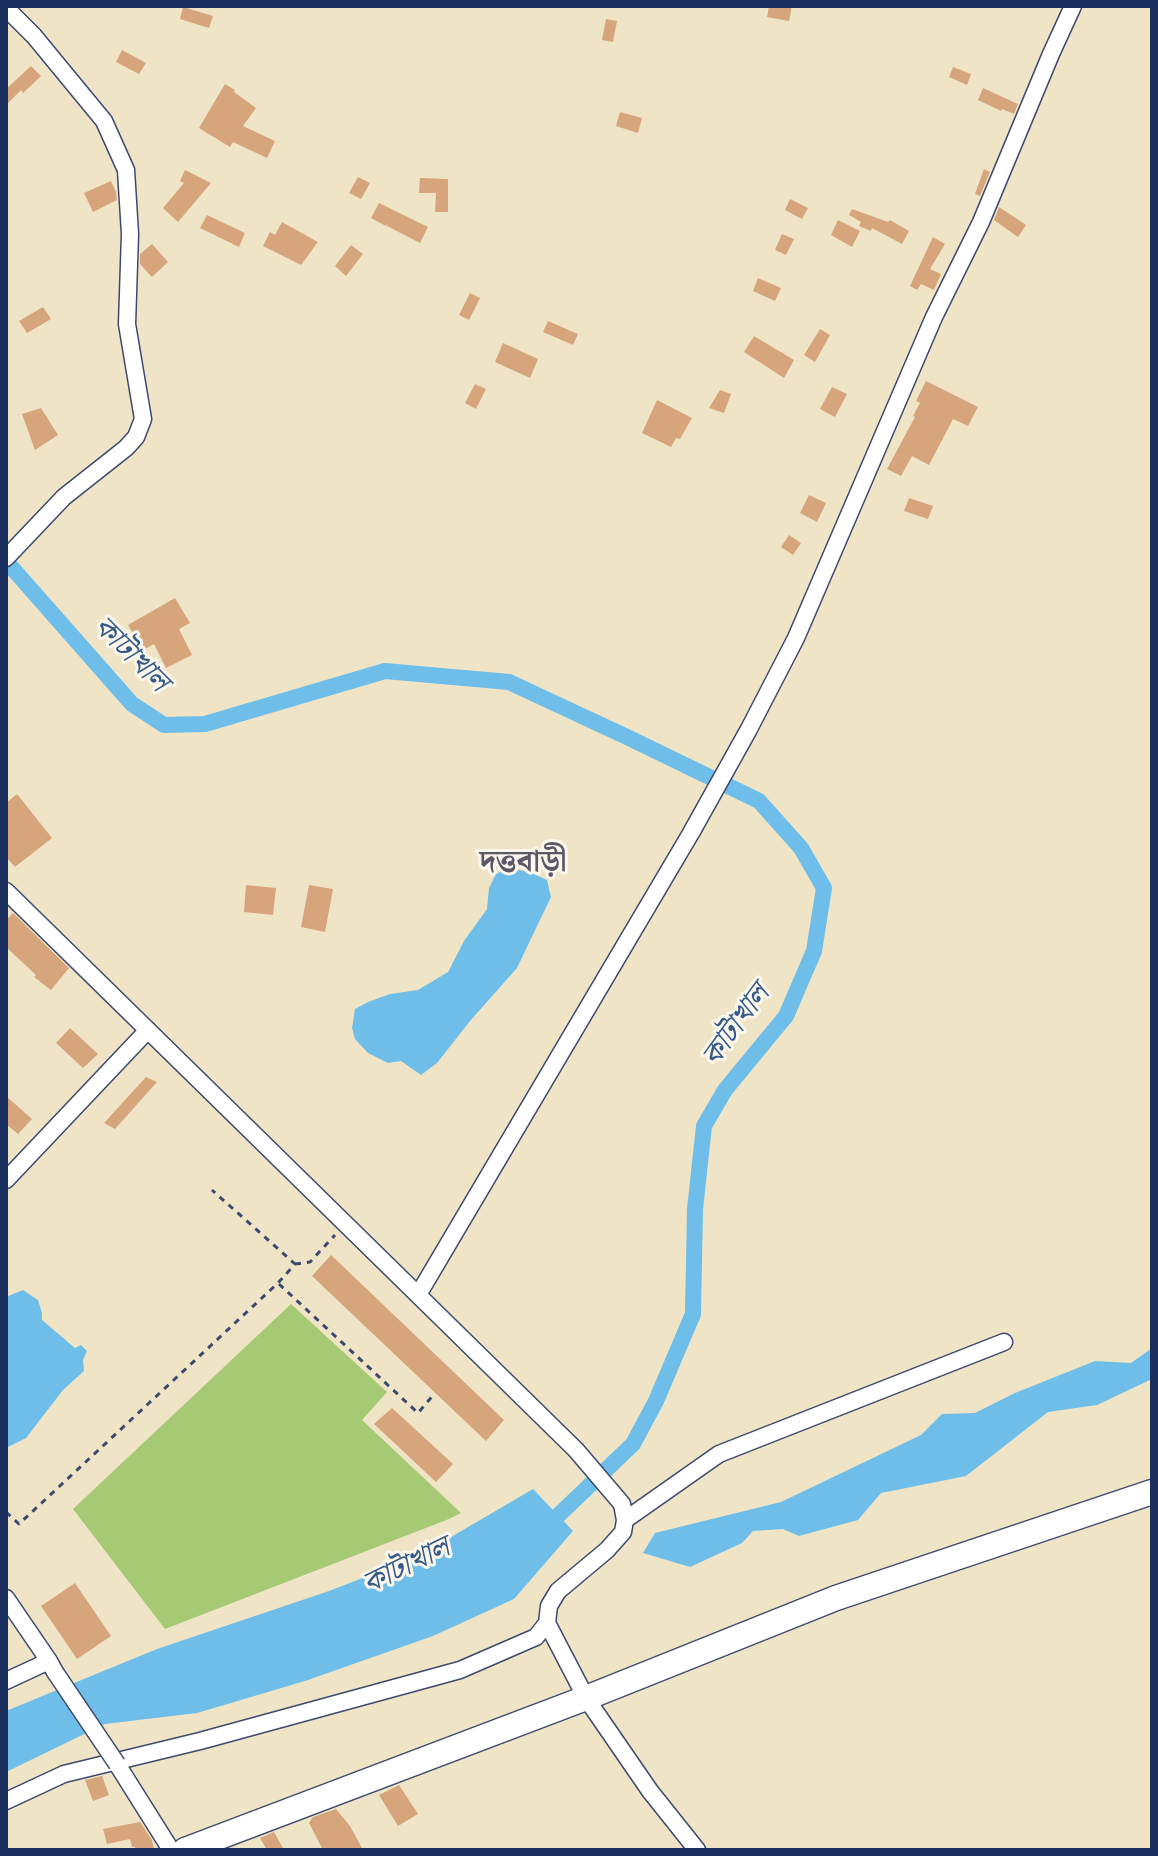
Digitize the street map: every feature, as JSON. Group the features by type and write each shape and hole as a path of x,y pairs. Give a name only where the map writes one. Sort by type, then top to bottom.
{"street":[{"path":"418,1295 691,833 796,638 909,373 981,222 1073,6"},
{"path":"6,8 34,36 104,121 126,170 130,234 127,324 143,419 136,437 126,448 64,497 6,558"},
{"path":"6,891 576,1450 624,1512 623,1532 558,1591 549,1606 547,1623 536,1637 460,1670 200,1741 64,1774 6,1801"},
{"path":"6,1180 148,1030"},
{"path":"624,1512 719,1454 1004,1342"},
{"path":"185,1850 586,1698 836,1598 1152,1492"},
{"path":"6,1598 171,1850"},
{"path":"547,1623 586,1698 650,1791 697,1850"},
{"path":"6,1681 52,1667"}],"path":[{"path":"212,1190 295,1264"},
{"path":"6,1512 19,1524 295,1264 310,1262 346,1224"},
{"path":"278,1283 418,1413 435,1393"}],"green space":[{"path":"291,1304 387,1392 362,1420 461,1513 165,1629 73,1509"}],"water":[{"path":"508,868 547,880 551,897 517,968 437,1063 421,1075 401,1061 388,1063 368,1053 355,1039 352,1028 355,1009 390,994 418,990 448,972 464,941 487,909 489,888 496,874"},
{"path":"23,1290 38,1300 42,1320 75,1348 81,1345 87,1351 83,1360 84,1371 63,1390 26,1438 6,1448 6,1297"},
{"path":"1152,1348 1152,1379 1097,1405 1048,1412 966,1476 881,1493 858,1520 799,1536 783,1529 753,1531 742,1543 690,1567 643,1553 655,1533 781,1502 921,1435 942,1414 975,1413 1015,1393 1095,1361 1131,1363"},
{"path":"533,1489 573,1531 514,1599 433,1636 305,1681 197,1713 105,1724 6,1772 6,1711 157,1649 329,1591 417,1557"}],"building":[{"path":"769,6 792,6 789,21 767,17"},
{"path":"183,7 213,16 209,28 180,19"},
{"path":"606,19 617,21 613,42 602,40"},
{"path":"122,50 146,63 139,74 116,62"},
{"path":"31,66 41,76 6,105 6,89"},
{"path":"953,67 971,74 967,85 949,77"},
{"path":"225,84 256,108 243,126 275,141 267,158 233,142 230,147 199,128"},
{"path":"983,88 1018,104 1014,114 978,100"},
{"path":"620,112 642,118 638,133 616,126"},
{"path":"984,169 990,172 980,196 975,194"},
{"path":"185,170 211,183 178,222 163,208 184,183 180,181"},
{"path":"358,177 370,183 361,199 349,193"},
{"path":"420,178 448,179 448,212 435,212 436,193 419,193"},
{"path":"111,181 117,200 93,212 84,193"},
{"path":"790,199 808,208 802,219 785,210"},
{"path":"379,203 428,227 420,243 387,226 388,223 386,226 371,218"},
{"path":"999,207 1026,225 1018,237 994,220"},
{"path":"852,209 888,222 890,220 909,231 902,244 872,228 871,231 859,226 861,222 849,215"},
{"path":"207,215 245,233 239,247 200,228"},
{"path":"838,220 860,231 852,247 831,235"},
{"path":"282,222 318,242 301,265 263,246 270,232 275,235"},
{"path":"782,234 794,239 786,255 775,250"},
{"path":"933,237 945,244 930,269 941,274 934,290 921,284 917,290 910,286"},
{"path":"152,244 168,262 152,277 140,264 140,254"},
{"path":"351,245 363,254 346,276 335,266"},
{"path":"758,278 781,288 775,301 753,291"},
{"path":"470,293 480,298 469,320 459,315"},
{"path":"43,307 51,319 27,333 19,321"},
{"path":"548,321 578,334 573,345 543,332"},
{"path":"820,329 830,335 815,362 804,355"},
{"path":"754,336 794,360 784,378 744,352"},
{"path":"503,343 538,359 530,378 495,362"},
{"path":"926,381 978,407 968,426 953,419 929,465 912,456 901,476 887,469 915,417 920,403 916,401"},
{"path":"475,384 486,389 476,409 465,403"},
{"path":"832,387 847,394 835,417 820,409"},
{"path":"720,390 731,394 724,413 709,408"},
{"path":"657,400 692,418 680,439 676,438 671,447 642,433"},
{"path":"41,408 58,435 35,450 22,414"},
{"path":"809,495 826,503 817,522 800,513"},
{"path":"909,498 933,506 928,519 904,511"},
{"path":"789,535 801,543 793,555 781,547"},
{"path":"175,598 190,623 179,629 192,655 166,668 154,644 143,650 128,625"},
{"path":"17,794 52,838 15,867 6,857 6,803"},
{"path":"246,885 276,888 273,915 244,912"},
{"path":"309,885 333,889 325,932 301,927"},
{"path":"13,913 69,968 51,990 6,947 6,920"},
{"path":"70,1028 98,1054 83,1068 56,1043"},
{"path":"146,1077 157,1082 115,1129 104,1123"},
{"path":"6,1096 32,1119 18,1134 6,1124"},
{"path":"331,1255 504,1420 486,1441 312,1276"},
{"path":"392,1408 453,1464 436,1482 374,1424"},
{"path":"75,1583 111,1636 77,1659 41,1606"},
{"path":"102,1776 109,1795 93,1801 85,1780"},
{"path":"399,1785 418,1814 398,1826 379,1795"},
{"path":"336,1809 363,1850 323,1850 309,1823 313,1817"},
{"path":"140,1822 154,1849 135,1850 130,1839 107,1844 103,1829"},
{"path":"274,1832 284,1850 267,1850 260,1838"}],"waterway":[{"name":"কাটাখাল","path":"6,561 132,704 164,725 205,724 385,671 509,682 759,801 801,848 824,888 814,951 786,1016 725,1090 704,1126 695,1209 693,1314 656,1401 633,1444 544,1529"}],"district":[{"name":"দত্তবাড়ী","path":"523,864"}]}
